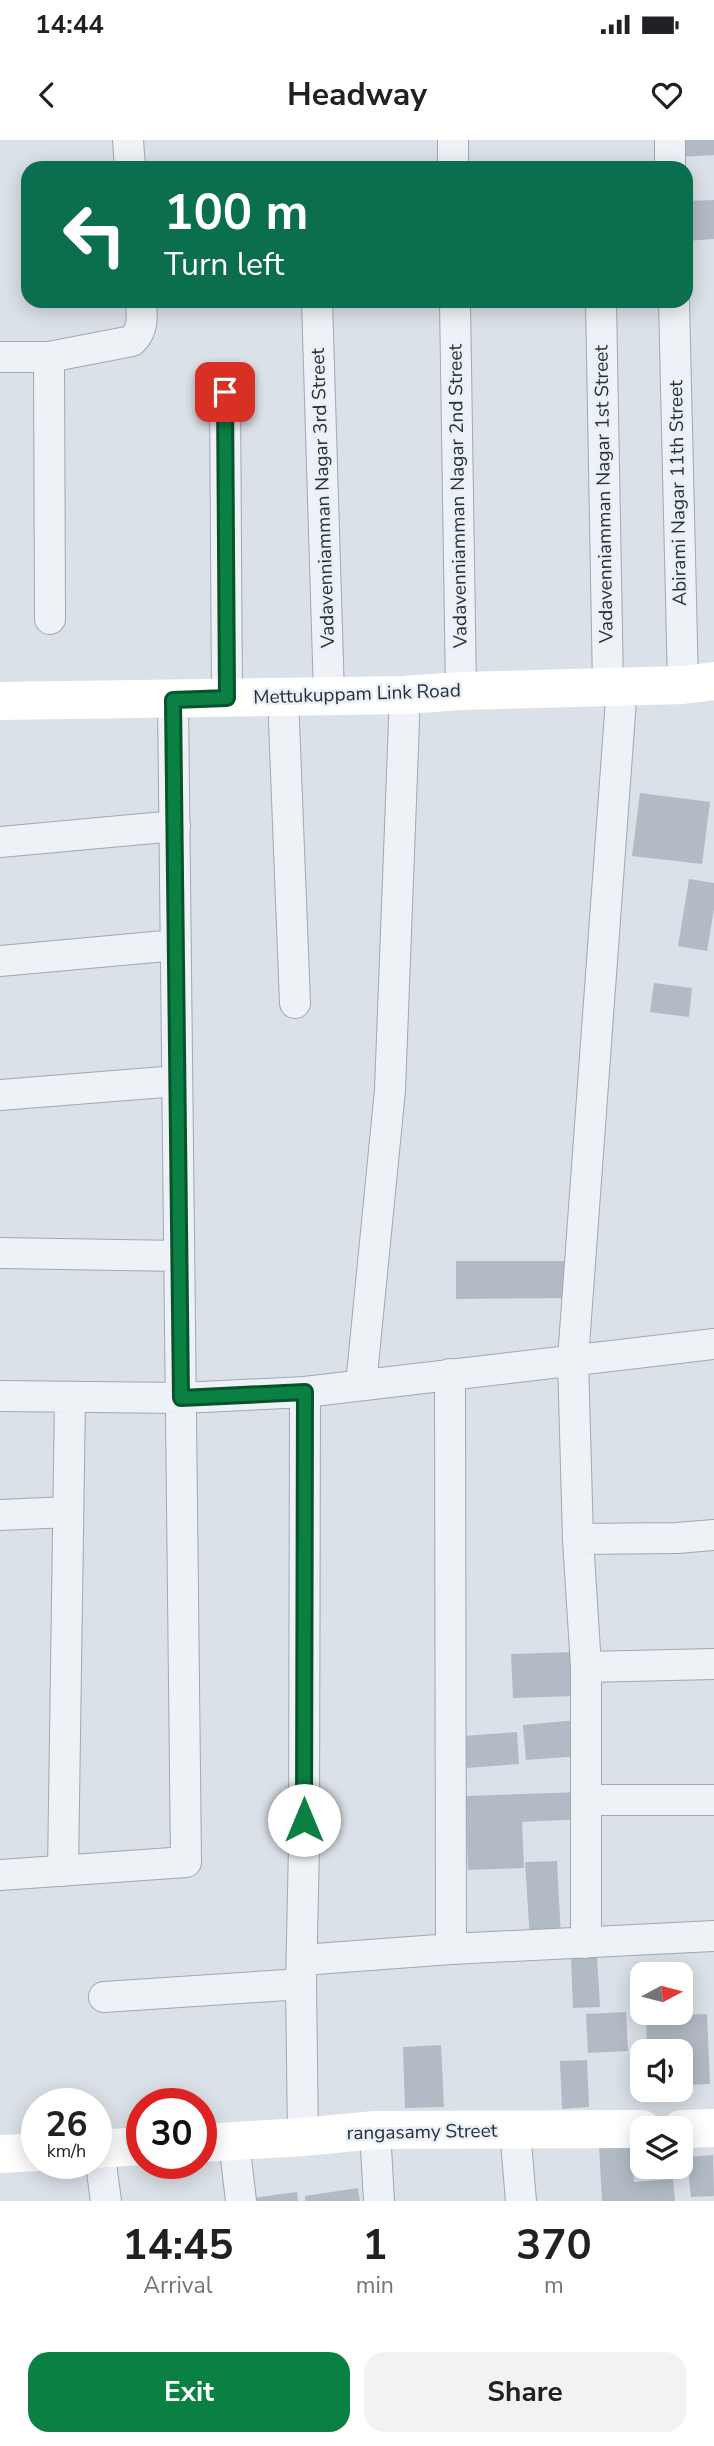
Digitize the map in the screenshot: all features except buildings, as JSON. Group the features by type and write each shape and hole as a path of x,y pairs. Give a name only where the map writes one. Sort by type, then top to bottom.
{"street":[{"path":"128,140 130,161"},
{"path":"453,140 453,161"},
{"path":"670,140 670,161"},
{"path":"0,357 49,357 132,341 140,333 141,308"},
{"name":"Vadavenniamman Nagar 3rd Street","path":"317,308 329,695"},
{"name":"Vadavenniamman Nagar 2nd Street","path":"455,308 461,691"},
{"name":"Vadavenniamman Nagar 1st Street","path":"586,1944 586,1667 578,1539 573,1359 615,687 601,308"},
{"name":"Abirami Nagar 11th Street","path":"674,308 698,683"},
{"path":"49,357 50,619"},
{"path":"225,392 227,698"},
{"name":"Mettukuppam Link Road","path":"0,701 405,695 698,683"},
{"path":"361,1385 390,1090 405,695"},
{"path":"283,696 295,1003"},
{"path":"0,1875 186,1861 173,700"},
{"path":"0,842 175,826"},
{"path":"0,961 176,945"},
{"path":"0,1095 177,1081"},
{"path":"0,1253 179,1255"},
{"path":"0,1396 181,1398 305,1392 714,1344"},
{"path":"450,1374 451,1949"},
{"path":"303,2137 305,1392"},
{"path":"63,1871 70,1397"},
{"path":"0,1515 68,1512"},
{"path":"578,1539 714,1535"},
{"path":"586,1667 714,1664"},
{"path":"587,1800 714,1800"},
{"path":"104,1997 302,1972 451,1949 714,1936"},
{"name":"rangasamy Street","path":"217,2142 374,2130 630,2129"},
{"path":"693,2129 714,2129"},
{"path":"374,2130 379,2201"},
{"path":"515,2130 521,2201"},
{"path":"217,2142 241,2201"},
{"path":"0,2154 21,2153"},
{"path":"103,2179 106,2201"}],"route":[{"path":"225,392 227,698 173,700 181,1398 305,1392 304,1820"}]}
